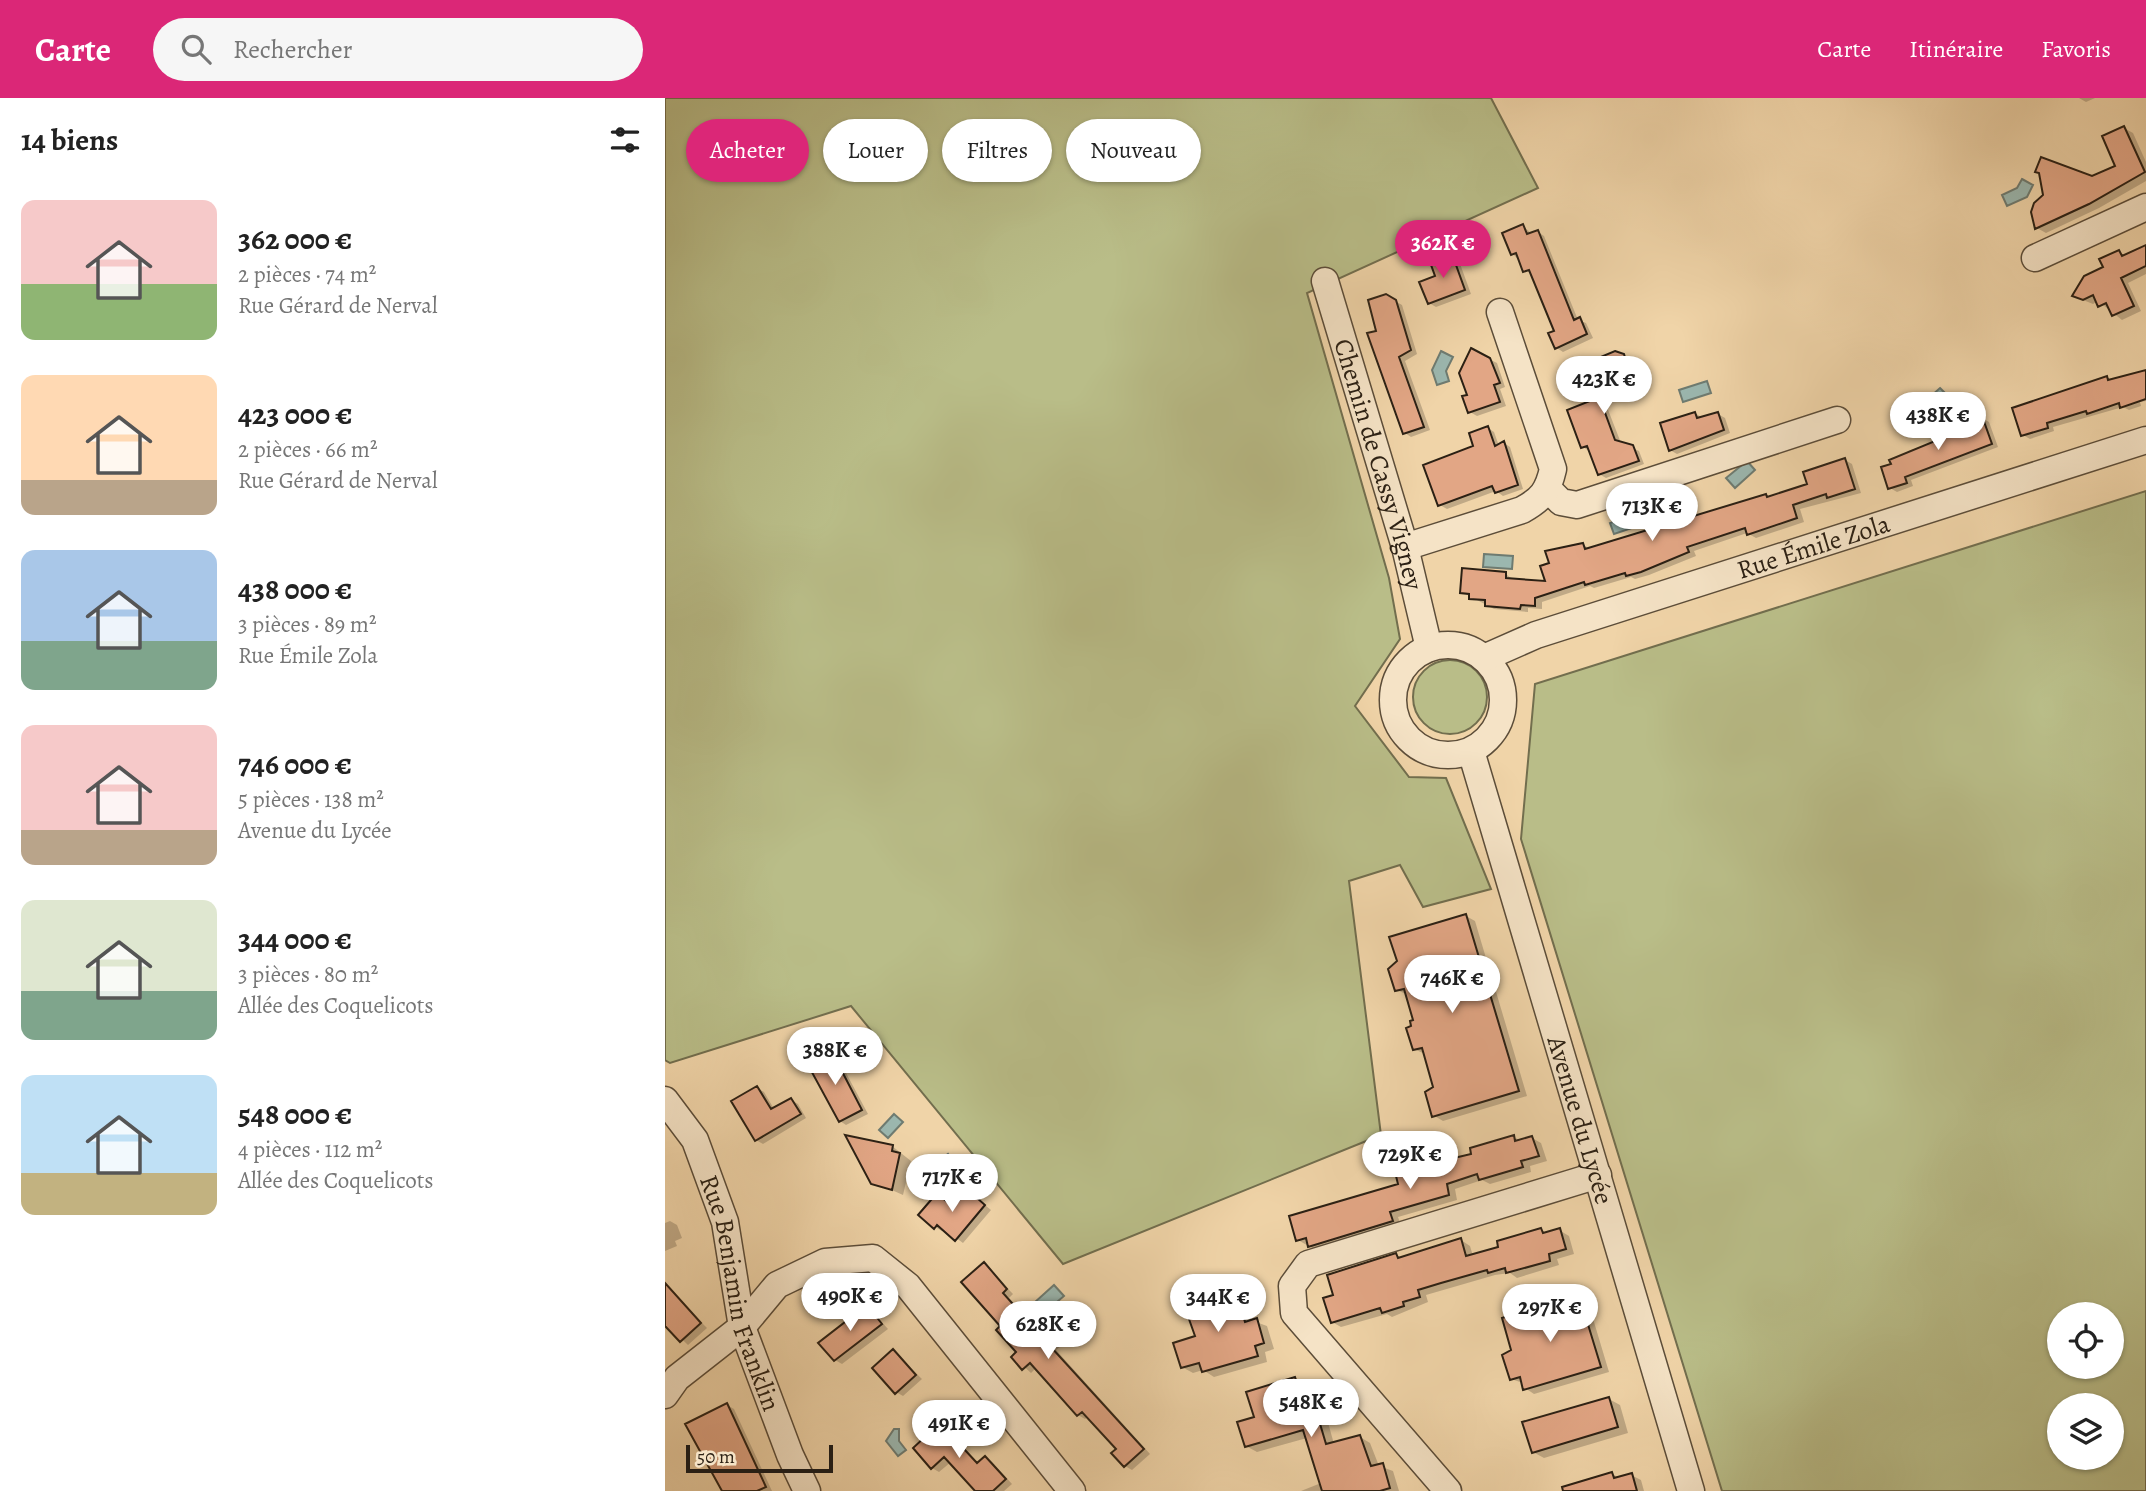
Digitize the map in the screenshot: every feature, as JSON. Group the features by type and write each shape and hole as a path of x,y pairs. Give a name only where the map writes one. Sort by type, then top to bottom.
{"street":[{"path":"2035,258 2146,207"},
{"name":"Chemin de Cassy Vigney","path":"1325,281 1405,547 1429,648"},
{"path":"1405,547 1522,510 1540,500 1549,490 1553,469 1500,312"},
{"path":"1549,490 1561,502 1577,505 1837,420"},
{"name":"Rue Émile Zola","path":"1484,658 1548,632 2146,440"},
{"path":"1458,646 1484,658 1496,672 1503,689 1503,708 1498,726 1486,740 1471,751 1454,755 1436,754 1420,748 1406,737 1397,721 1393,704 1398,678 1413,657 1429,648 1458,646"},
{"name":"Avenue du Lycée","path":"1471,751 1691,1491"},
{"name":"Rue Benjamin Franklin","path":"665,1100 695,1140 725,1222 742,1327 790,1455 807,1491"},
{"path":"1448,1491 1294,1313 1293,1286 1308,1264 1598,1175"},
{"path":"665,1395 677,1378 742,1327 777,1286 825,1262 873,1258 908,1286 1072,1491"}],"green space":[{"path":"665,98 1491,98 1538,188 1307,293 1389,578 1400,639 1355,706 1409,777 1446,778 1491,889 1423,907 1400,865 1349,881 1381,1135 1063,1264 851,1006 670,1063 665,1060"},
{"path":"2146,491 2146,1491 1722,1491 1521,839 1535,684"},
{"path":"1450,660 1464,663 1476,671 1484,683 1487,697 1484,711 1476,723 1464,731 1450,734 1436,731 1424,723 1416,711 1413,697 1416,683 1424,671 1436,663"}],"water":[{"path":"2022,179 2033,185 2027,197 2007,206 2002,195 2017,188"},
{"path":"1441,351 1453,357 1446,371 1449,381 1437,385 1432,370"},
{"path":"1707,381 1711,393 1683,402 1679,390"},
{"path":"1940,388 1961,409 1951,418 1931,396"},
{"path":"1747,461 1755,470 1735,488 1726,478"},
{"path":"1637,514 1641,525 1614,534 1610,523"},
{"path":"1484,554 1513,556 1512,569 1483,567"},
{"path":"894,1114 903,1122 888,1138 879,1130"},
{"path":"948,1154 967,1177 958,1184 939,1161"},
{"path":"1054,1285 1064,1296 1044,1313 1035,1302"},
{"path":"894,1429 899,1429 899,1441 906,1450 898,1456 886,1441"}],"building":[{"path":"2124,126 2145,172 2089,204 2035,229 2031,212 2034,203 2043,195 2039,173 2035,172 2041,157 2092,176 2115,166 2102,136"},
{"path":"1523,224 1527,234 1538,230 1574,320 1580,317 1587,334 1555,349 1548,333 1554,331 1529,270 1523,272 1516,253 1511,255 1502,233"},
{"path":"2146,245 2146,266 2121,278 2134,306 2112,316 2106,303 2098,307 2093,295 2083,300 2072,296 2084,276 2103,267 2099,259 2119,250 2122,256"},
{"path":"1452,254 1465,290 1428,304 1419,282 1435,276 1430,262"},
{"path":"1386,294 1396,300 1411,350 1399,357 1424,427 1403,434 1367,333 1376,331 1368,300"},
{"path":"1471,348 1490,358 1500,383 1494,385 1500,402 1468,413 1462,396 1467,395 1459,373"},
{"path":"1615,351 1624,354 1633,385 1600,399 1615,440 1633,445 1639,461 1598,475 1587,446 1581,448 1567,410 1595,399 1589,384 1598,380 1591,361"},
{"path":"2146,370 2146,399 2120,408 2119,403 2087,414 2086,411 2047,423 2048,428 2021,436 2012,408 2107,376 2108,380"},
{"path":"1695,412 1697,418 1718,412 1724,430 1669,451 1660,423"},
{"path":"1982,416 1992,444 1905,477 1907,483 1888,489 1881,467 1891,464 1889,460 1945,437 1944,433"},
{"path":"1488,426 1495,446 1504,441 1518,485 1495,493 1492,486 1438,506 1423,465 1473,446 1469,433"},
{"path":"1845,458 1855,489 1827,498 1826,494 1793,505 1797,518 1747,535 1745,528 1687,547 1689,552 1641,572 1626,576 1625,573 1585,585 1584,582 1535,598 1535,606 1521,605 1520,609 1485,606 1485,600 1469,599 1469,594 1460,593 1462,568 1506,572 1506,578 1545,581 1540,566 1549,563 1545,551 1583,543 1585,549 1766,494 1767,497 1807,484 1803,472"},
{"path":"1466,914 1519,1091 1432,1117 1425,1092 1433,1087 1422,1048 1413,1050 1406,1028 1411,1026 1410,1021 1413,1020 1404,989 1395,991 1388,969 1397,961 1389,937"},
{"path":"832,1052 862,1110 839,1122 808,1065"},
{"path":"757,1086 771,1109 791,1098 801,1114 755,1141 731,1101"},
{"path":"845,1135 893,1145 892,1151 900,1153 892,1190 871,1184"},
{"path":"1514,1135 1515,1141 1532,1136 1539,1156 1521,1161 1523,1167 1479,1180 1477,1174 1447,1184 1449,1195 1390,1212 1393,1221 1308,1247 1306,1238 1296,1241 1289,1216 1398,1184 1395,1172 1471,1154 1470,1148"},
{"path":"968,1190 985,1205 955,1241 937,1225 934,1229 918,1215 937,1193 953,1207"},
{"path":"1541,1228 1543,1233 1560,1228 1566,1249 1549,1254 1550,1261 1506,1273 1505,1268 1488,1273 1487,1270 1441,1283 1418,1290 1420,1297 1403,1302 1404,1306 1382,1313 1380,1308 1331,1323 1323,1298 1333,1295 1327,1275 1396,1253 1398,1258 1461,1238 1466,1256 1498,1247 1497,1241"},
{"path":"984,1262 1007,1289 1003,1293 1039,1333 1045,1327 1056,1340 1050,1346 1144,1449 1124,1467 1111,1453 1116,1449 1082,1412 1077,1416 1030,1363 1022,1370 1011,1357 1016,1352 996,1330 1000,1326 961,1282"},
{"path":"665,1283 701,1323 680,1342 665,1326"},
{"path":"1235,1290 1245,1322 1257,1318 1264,1343 1255,1346 1258,1356 1202,1372 1199,1363 1181,1368 1173,1343 1195,1336 1184,1305"},
{"path":"1579,1295 1601,1367 1523,1390 1520,1377 1510,1380 1502,1355 1511,1350 1502,1318"},
{"path":"867,1305 882,1324 834,1361 818,1343"},
{"path":"893,1349 916,1375 895,1394 872,1368"},
{"path":"1295,1377 1304,1403 1313,1400 1326,1444 1360,1435 1371,1466 1383,1463 1390,1488 1380,1491 1322,1491 1303,1430 1245,1447 1237,1422 1254,1417 1246,1392"},
{"path":"1609,1397 1618,1427 1532,1453 1522,1422"},
{"path":"727,1403 766,1487 757,1491 722,1491 685,1424"},
{"path":"940,1423 977,1463 985,1456 1006,1479 993,1491 975,1491 944,1457 931,1469 913,1448"},
{"path":"1612,1472 1614,1478 1632,1473 1637,1491 1563,1491 1562,1487"}]}
